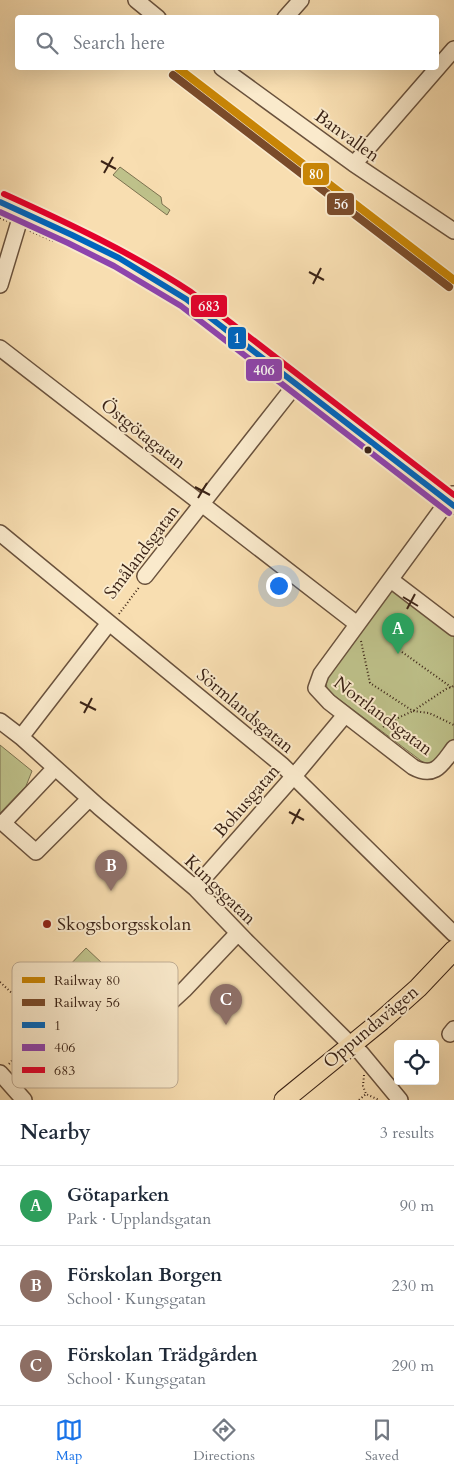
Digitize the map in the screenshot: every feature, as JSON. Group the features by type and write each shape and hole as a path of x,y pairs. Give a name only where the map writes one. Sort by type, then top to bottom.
{"main road":[{"name":"Oppundavägen","path":"284,1100 381,1021 418,988 454,950"}],"street":[{"path":"136,0 154,15"},
{"path":"288,15 301,0"},
{"path":"439,66 454,49"},
{"path":"354,164 436,70"},
{"name":"Banvallen","path":"239,72 354,164 454,231"},
{"path":"0,202 20,219 96,247 148,274 186,299 452,501 357,624"},
{"path":"0,285 20,219"},
{"name":"Östgötagatan","path":"0,348 357,624"},
{"name":"Smålandsgatan","path":"145,576 296,384"},
{"name":"Sörmlandsgatan","path":"0,532 282,766 454,934"},
{"path":"391,580 454,628"},
{"name":"Smålandsgatan","path":"21,737 110,624"},
{"name":"Norrlandsgatan","path":"357,624 321,674 316,688 345,715 420,771 434,771 454,748"},
{"name":"Bohusgatan","path":"195,888 345,715"},
{"name":"Kungsgatan","path":"0,721 21,737 89,799 195,888 238,933 361,1053 400,1100"},
{"path":"55,768 3,823 36,852 89,799"},
{"path":"178,996 238,933"},
{"path":"3,1075 12,1086"},
{"path":"14,1088 24,1100"}],"path":[{"path":"0,218 20,219 60,244"},
{"name":"Smålandsgatan","path":"110,624 146,578 145,576"},
{"path":"357,624 370,683 413,711 429,713 454,725"},
{"path":"402,652 451,687"},
{"path":"373,736 400,716 413,711 446,689 454,686"},
{"path":"0,982 12,993"},
{"path":"3,1075 12,1064"},
{"path":"359,1100 366,1094 379,1100"}],"green space":[{"path":"120,167 161,197 162,204 170,210 167,215 113,175"},
{"path":"398,589 454,632 454,742 437,763 424,763 327,690 326,677 389,591"},
{"path":"0,745 32,771 26,786 0,813"},
{"path":"86,948 101,962 73,962"}],"rail line":[{"name":"80","path":"181,70 454,280"},
{"name":"56","path":"173,75 449,287"}],"transit line":[{"name":"683","path":"4,194 76,227 191,292 454,495"},
{"name":"1","path":"0,202 119,258 186,299 454,506"},
{"name":"406","path":"0,212 114,266 181,306 449,513"}],"place":[{"name":"Götaparken","path":"398,654"},
{"name":"Förskolan Borgen","path":"111,891"},
{"name":"Skogsborgsskolan","path":"47,924"},
{"name":"Förskolan Trädgården","path":"226,1025"}]}
